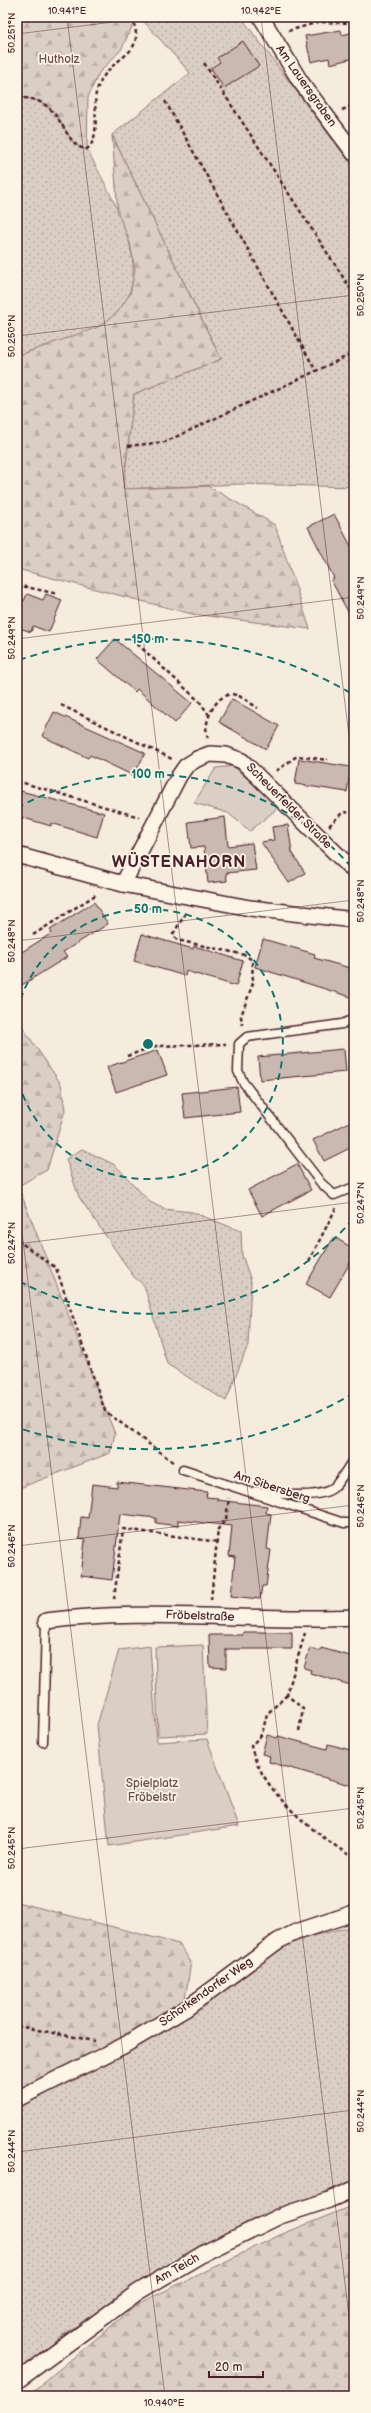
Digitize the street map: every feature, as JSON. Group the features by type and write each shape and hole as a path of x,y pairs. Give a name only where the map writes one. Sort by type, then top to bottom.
{"street":[{"name":"Am Lauersgraben","path":"261,17 300,82 354,153"},
{"name":"Scheuerfelder Straße","path":"120,884 179,776 186,766 197,759 210,754 217,754 242,761 354,871"},
{"path":"17,854 120,884 258,909 354,920"},
{"name":"Fröbelstraße","path":"46,1621 80,1617 112,1616 210,1616 309,1619 354,1617"},
{"name":"Schorkendorfer Weg","path":"17,2099 123,2046 187,2008 278,1941 296,1932 354,1913"},
{"name":"Am Teich","path":"17,2381 138,2292 206,2252 280,2216 329,2200 354,2189"}],"lane":[{"path":"354,1019 342,1024 247,1037 239,1044 238,1071 243,1082 321,1183 334,1195 354,1187"},
{"path":"242,1491 316,1495 334,1487 354,1459"},
{"name":"Am Sibersberg","path":"183,1470 242,1491 344,1523 354,1523"},
{"path":"43,1742 46,1621"}],"path":[{"path":"17,98 28,97 41,101 59,118 74,144 80,149 87,149 94,139 96,92 103,77 118,59 132,50 136,43 137,35 134,20 130,17"},
{"path":"271,35 320,22 354,23"},
{"path":"204,63 354,294"},
{"path":"165,102 316,371"},
{"path":"128,446 165,442 354,353"},
{"path":"17,585 58,594"},
{"path":"132,639 200,702 209,715"},
{"path":"217,754 205,732 209,715 217,701 231,694 236,695 258,708"},
{"path":"61,705 186,766"},
{"path":"262,780 297,756 328,760"},
{"path":"17,781 155,822"},
{"path":"319,836 343,812 354,813"},
{"path":"34,935 120,884"},
{"path":"191,897 184,917 173,934 174,938 177,940 245,955 252,960 253,983 251,995 241,1016 241,1023 247,1037"},
{"path":"127,1056 156,1046 239,1044"},
{"path":"310,1261 336,1207 334,1195"},
{"path":"17,1240 56,1268 105,1411 183,1470"},
{"path":"210,1616 218,1529 226,1519 230,1495 242,1491"},
{"path":"112,1616 123,1529 218,1542"},
{"path":"309,1619 287,1695 267,1714 262,1734 251,1746 254,1762 280,1797 304,1822 327,1842 354,1858"},
{"path":"287,1695 303,1709 299,1731"},
{"path":"17,2026 123,2046"}],"green space":[{"name":"Hutholz","path":"17,17 121,17 132,27 121,50 99,73 88,97 87,149 79,146 72,140 61,122 45,105 33,99 17,98"},
{"path":"140,17 241,17 354,168 354,487 240,484 123,489 134,394 221,359 112,135 190,73"},
{"path":"28,97 49,108 59,118 73,142 81,148 87,149 121,217 129,242 133,267 131,290 120,310 98,327 17,356 17,98"},
{"path":"112,135 221,359 134,394 123,489 208,486 275,525 310,629 192,614 17,569 17,356 98,327 117,313 130,294 135,270 130,243 118,213"},
{"path":"233,766 279,807 250,831 228,813 194,803 216,768"},
{"path":"17,1019 61,1084 65,1110 47,1170 18,1186 115,1434 110,1453 17,1489"},
{"path":"82,1149 115,1165 150,1202 164,1209 192,1212 241,1231 242,1255 251,1281 248,1345 226,1401 167,1364 144,1285 134,1277 79,1197 66,1159"},
{"path":"203,1645 207,1734 158,1736 155,1647"},
{"name":"Spielplatz Fröbelstr","path":"150,1646 157,1742 207,1739 239,1826 109,1846 97,1725 119,1650"},
{"path":"17,1902 179,1944 191,1962 185,1999 125,2041 17,2096"},
{"path":"354,1926 354,2179 338,2190 133,2287 63,2335 17,2374 17,2105 279,1947 316,1935"},
{"path":"354,2205 354,2396 27,2396 138,2304 280,2235"}],"building":[{"path":"341,30 342,35 354,32 354,58 330,64 329,58 311,62 305,36"},
{"path":"243,41 259,66 224,88 211,68 220,62 217,58"},
{"path":"334,514 354,552 354,623 331,580 334,578 308,527"},
{"path":"27,594 43,600 46,594 62,600 49,632 33,626 31,632 17,627 17,598 24,601"},
{"path":"115,639 192,703 175,723 137,689 135,692 97,659"},
{"path":"232,699 279,726 266,749 219,722"},
{"path":"54,712 145,753 134,776 90,755 88,758 42,736"},
{"path":"299,759 351,767 347,792 295,784"},
{"path":"17,790 104,813 97,837 51,823 51,826 17,816"},
{"path":"225,817 228,846 252,843 256,870 226,873 227,881 208,883 204,847 191,848 188,822"},
{"path":"288,825 292,852 305,873 289,883 261,842 274,840 272,827"},
{"path":"94,902 108,924 63,952 67,957 17,988 17,955 52,933 50,930"},
{"path":"142,934 193,949 194,946 243,961 236,986 186,971 185,976 134,961"},
{"path":"263,939 315,954 314,958 354,969 354,998 255,967"},
{"path":"344,1049 346,1072 260,1080 258,1057"},
{"path":"158,1050 167,1075 116,1092 107,1067"},
{"path":"237,1087 240,1112 185,1118 182,1093"},
{"path":"354,1120 354,1146 324,1161 313,1140"},
{"path":"297,1164 311,1190 262,1216 248,1190"},
{"path":"334,1237 354,1249 354,1256 330,1297 306,1284"},
{"path":"117,1482 207,1492 206,1497 218,1498 217,1500 267,1506 266,1513 271,1514 267,1549 271,1550 266,1586 262,1586 260,1599 231,1596 235,1557 229,1556 232,1526 178,1520 178,1526 156,1523 156,1518 120,1514 112,1580 81,1576 85,1540 79,1539 81,1517 88,1518 92,1484 117,1487"},
{"path":"243,1632 292,1632 292,1649 226,1649 226,1668 210,1667 209,1635 243,1635"},
{"path":"310,1648 321,1651 321,1648 354,1657 354,1686 310,1673 311,1670 304,1668"},
{"path":"267,1735 277,1738 278,1736 327,1749 328,1744 354,1751 354,1786 269,1762 270,1756 262,1754"}],"district":[{"name":"WÜSTENAHORN","path":"179,862"}]}
